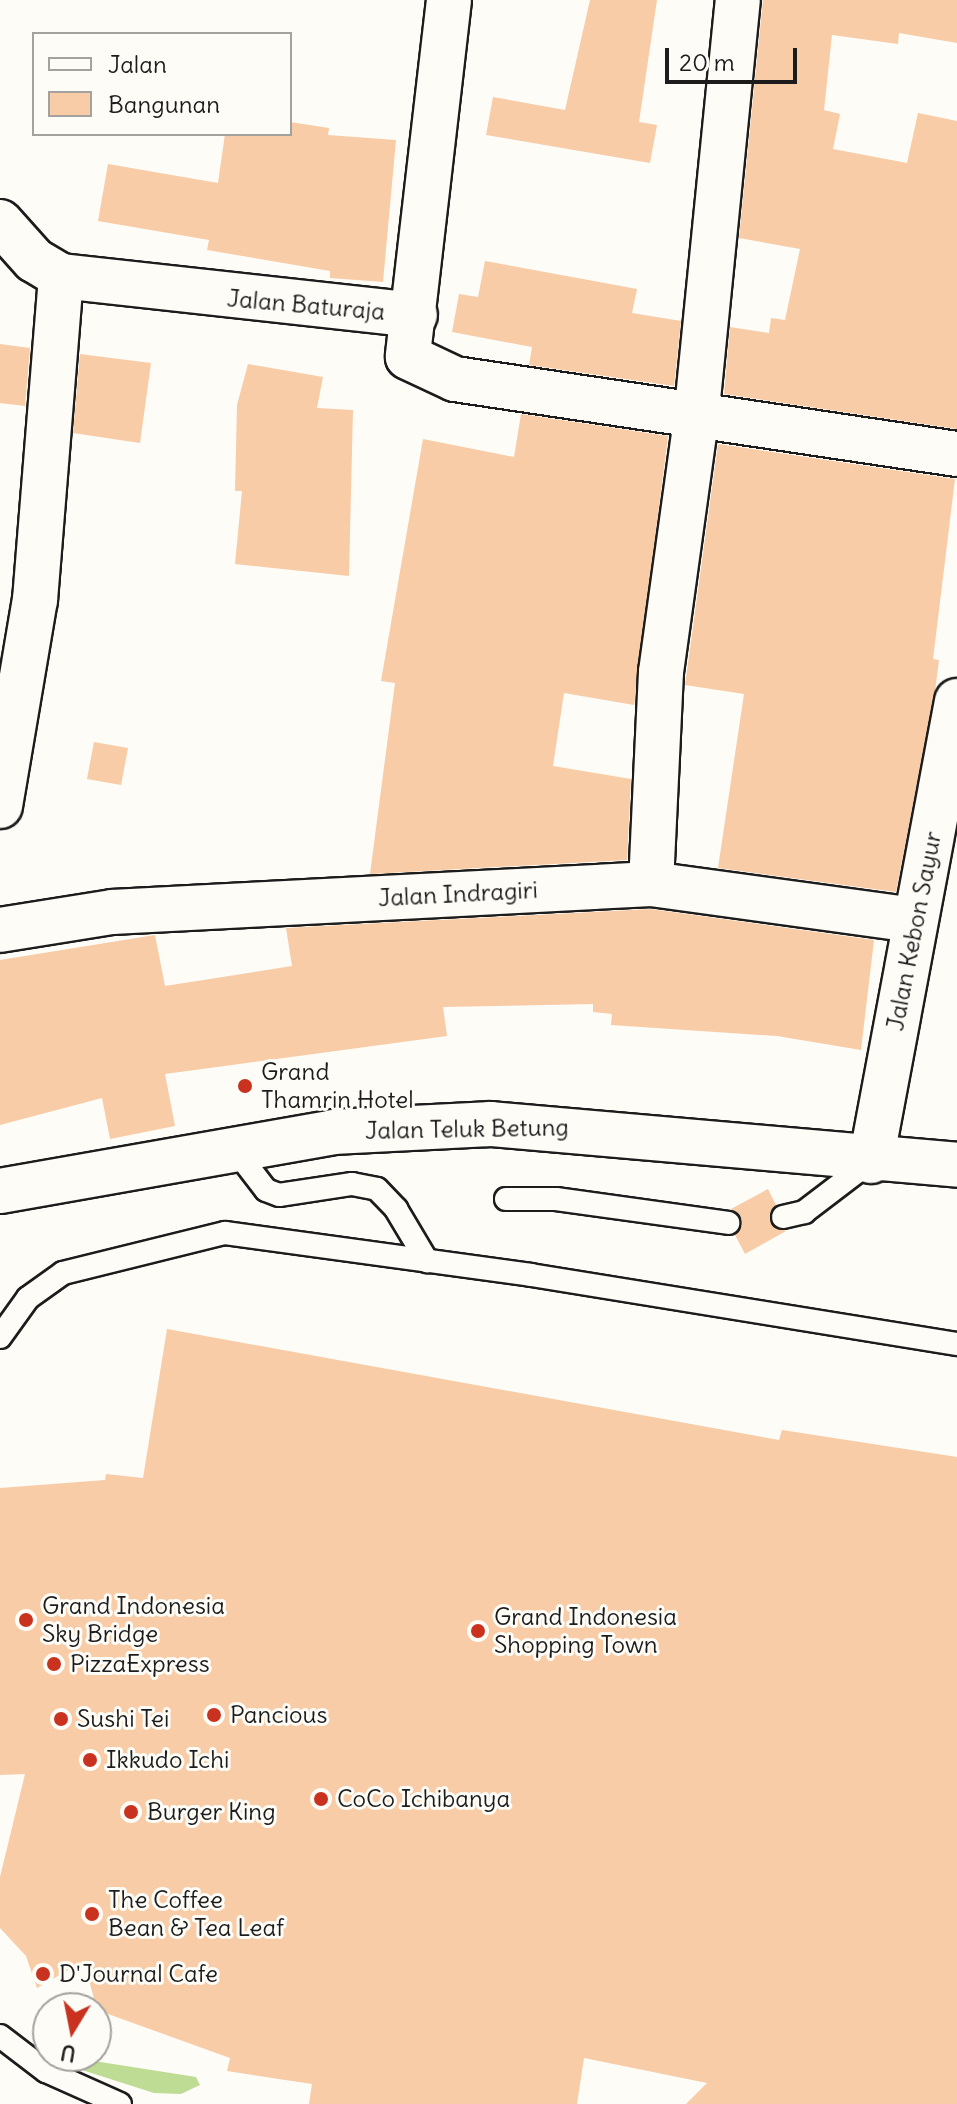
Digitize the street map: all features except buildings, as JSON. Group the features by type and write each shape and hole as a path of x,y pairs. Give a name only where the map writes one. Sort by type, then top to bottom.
{"street":[{"name":"Jalan Baturaja","path":"0,222 34,260 61,276 415,315 449,0"},
{"path":"651,884 661,672 696,419 738,0"},
{"path":"0,806 18,599 61,276"},
{"path":"415,315 408,357 434,372 696,419 957,454"},
{"name":"Jalan Kebon Sayur","path":"871,1161 957,701"},
{"name":"Jalan Indragiri","path":"0,930 112,912 651,884 915,920"},
{"name":"Jalan Teluk Betung","path":"9,1195 232,1146 333,1132 543,1124 871,1161 957,1165"}],"lane":[{"path":"232,1146 266,1190 279,1195 352,1184 377,1189 396,1209 427,1261"},
{"path":"783,1217 815,1205 871,1161"},
{"path":"506,1199 556,1199 728,1223"},
{"path":"0,1337 28,1298 63,1273 225,1233 427,1261 957,1344"},
{"path":"0,2036 46,2071 120,2104"}],"green space":[{"path":"112,2064 196,2077 200,2085 181,2094 154,2093 88,2072 112,2072"}],"place":[{"name":"Grand Thamrin Hotel","path":"245,1086"},
{"name":"Grand Indonesia Sky Bridge","path":"26,1620"},
{"name":"Grand Indonesia Shopping Town","path":"478,1631"},
{"name":"PizzaExpress","path":"54,1664"},
{"name":"Pancious","path":"214,1715"},
{"name":"Sushi Tei","path":"61,1719"},
{"name":"Ikkudo Ichi","path":"90,1760"},
{"name":"CoCo Ichibanya","path":"321,1799"},
{"name":"Burger King","path":"131,1812"},
{"name":"The Coffee Bean & Tea Leaf","path":"92,1914"},
{"name":"D'Journal Cafe","path":"43,1974"}]}
